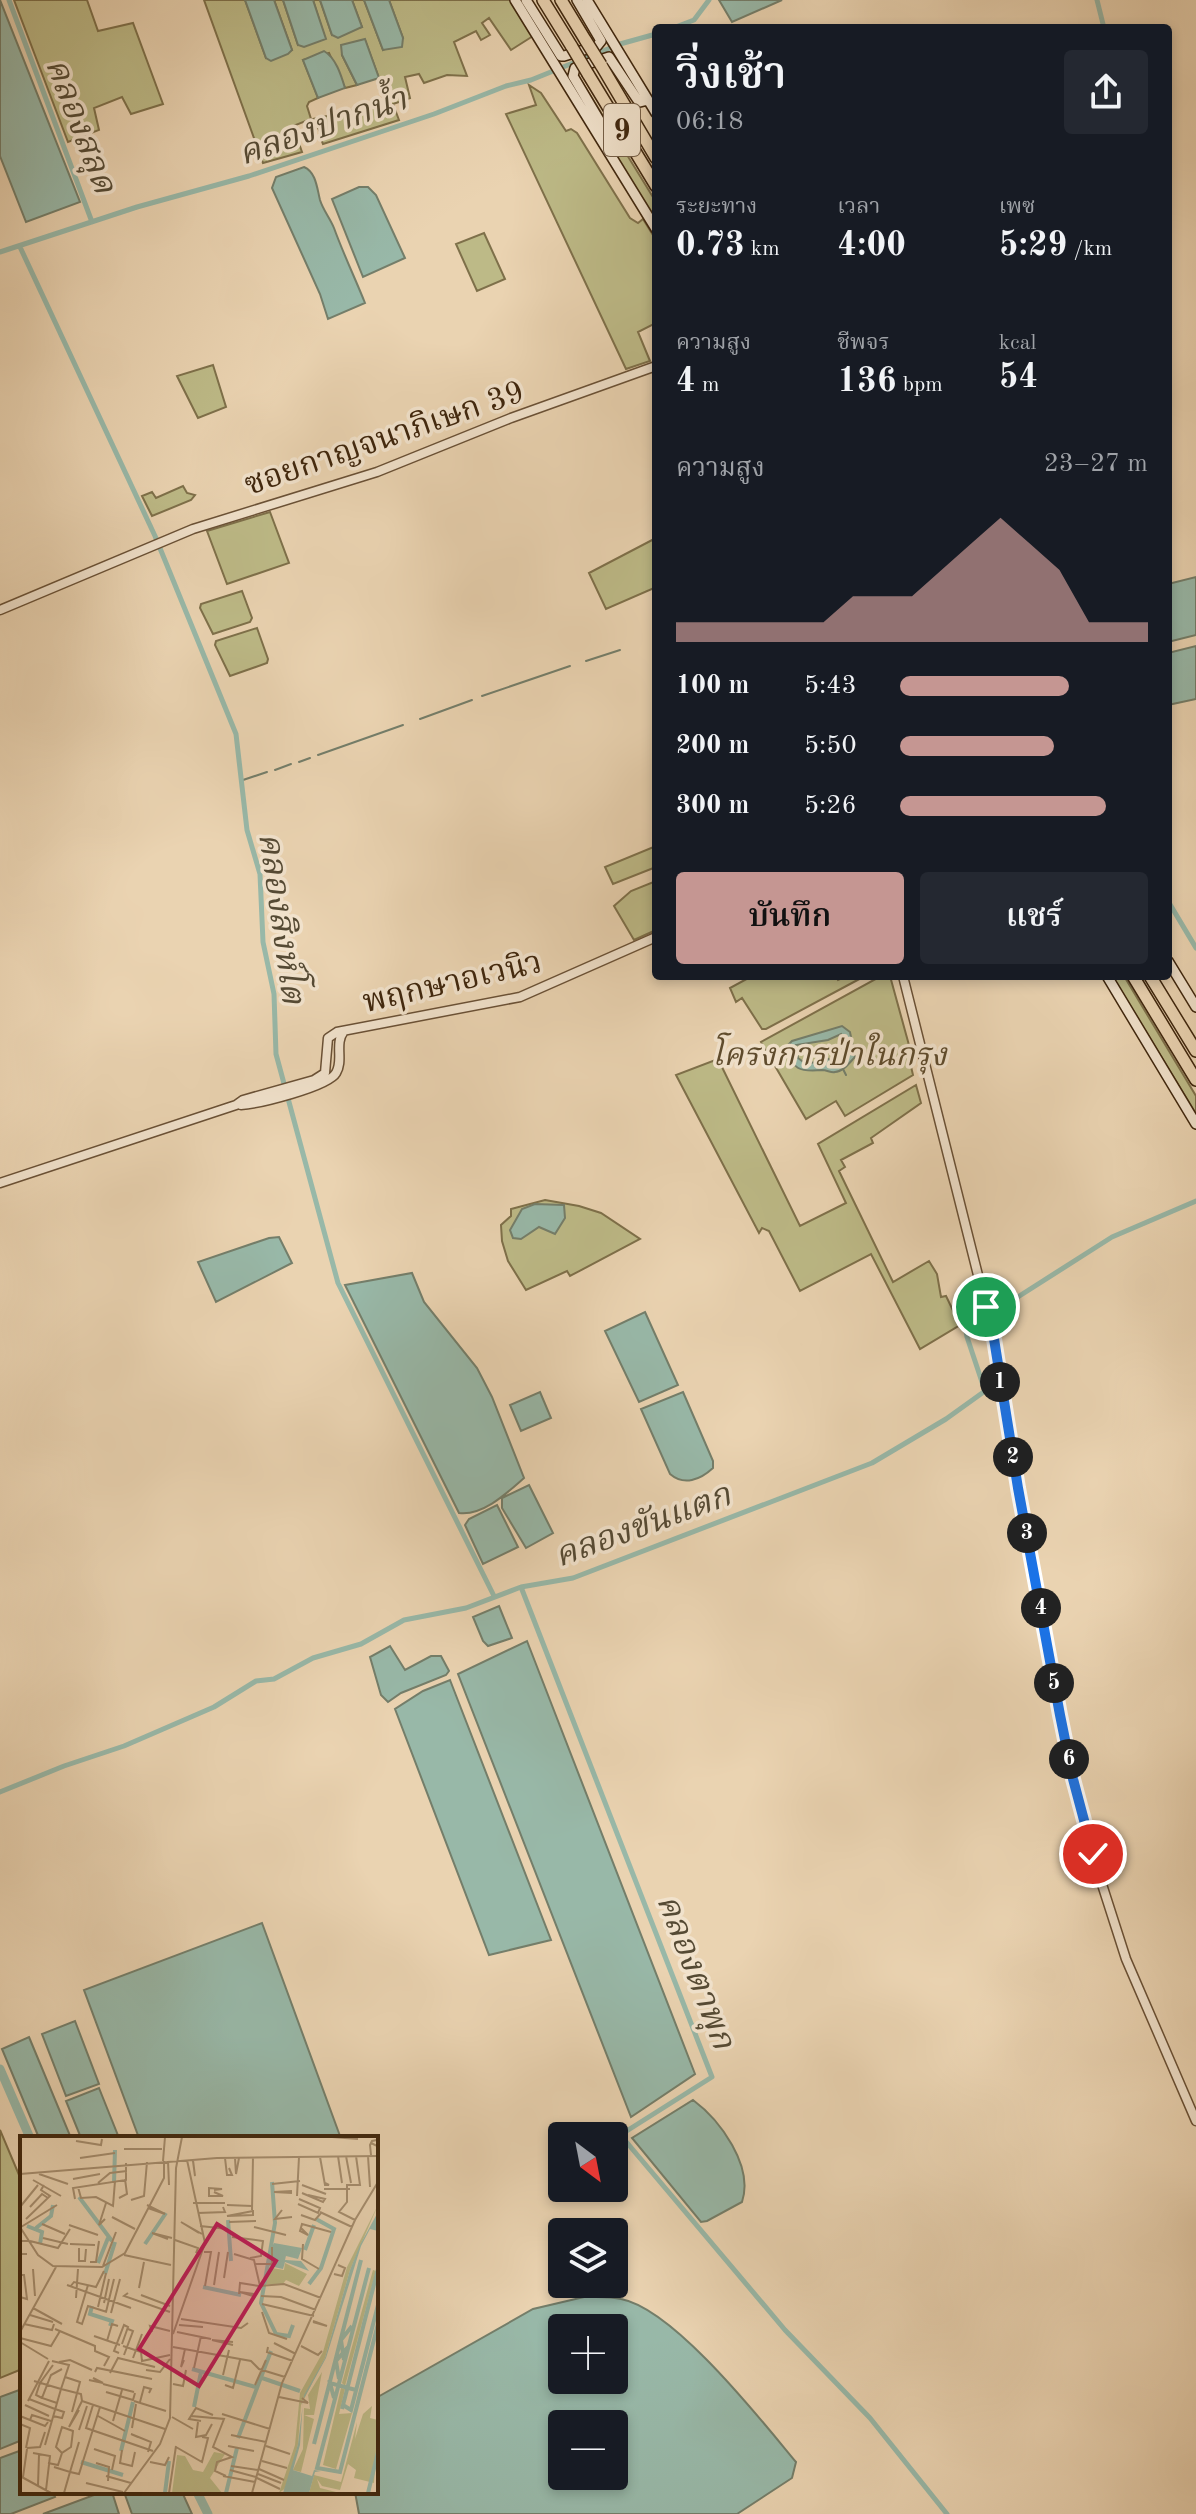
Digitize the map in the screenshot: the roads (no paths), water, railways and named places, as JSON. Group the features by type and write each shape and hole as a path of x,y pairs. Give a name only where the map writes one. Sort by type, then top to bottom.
{"highway":[{"name":"9","path":"543,0 652,179"},
{"name":"9","path":"561,0 652,151"},
{"path":"1135,980 1196,1080"},
{"path":"1152,980 1196,1051"}],"main road":[{"path":"515,0 652,222"},
{"path":"526,0 561,56 597,46 601,41 577,0"},
{"path":"587,0 652,106"},
{"path":"600,135 602,125 573,76 575,68 609,57 637,99 640,102 648,100"},
{"path":"1172,968 1196,1007"},
{"path":"1109,980 1196,1124"}],"street":[{"name":"ซอยกาญจนาภิเษก 39","path":"0,610 193,529 377,472 511,418 652,367"},
{"name":"พฤกษาอเวนิว","path":"0,1183 236,1105 331,1079 335,1074 339,1041 344,1031 356,1026 520,997 652,939"},
{"path":"904,980 993,1333 1018,1488 1073,1779 1126,1959 1196,2121"}],"waterway":[{"name":"คลองสลุด","path":"9,0 92,222"},
{"name":"คลองปากน้ำ","path":"684,24 694,20 709,0"},
{"path":"1097,0 1103,24"},
{"name":"คลองปากน้ำ","path":"0,252 137,207 249,176 434,114 620,44 652,35"},
{"name":"คลองสิงห์โต","path":"20,247 155,536 236,734 247,830 260,874 263,942 274,994 276,1054 338,1283 494,1596"},
{"path":"586,661 620,650"},
{"path":"482,696 570,666"},
{"path":"420,719 472,700"},
{"path":"318,755 403,725"},
{"path":"299,762 310,758"},
{"path":"275,770 291,764"},
{"path":"240,781 267,772"},
{"path":"1172,908 1196,948"},
{"path":"843,1069 846,1075"},
{"name":"คลองขันแตก","path":"0,1792 124,1746 214,1707 256,1681 274,1679 313,1658 361,1644 404,1620 466,1608 521,1587 573,1578 872,1463 946,1419 985,1391 967,1337 969,1328 1112,1237 1196,1201"},
{"name":"คลองตาพุก","path":"521,1587 712,2077 625,2132 623,2138 785,2330 870,2418 947,2514"},
{"path":"0,2069 29,2136"},
{"path":"198,2494 208,2514"}],"park label":[{"name":"โครงการป่าในกรุง","path":"829,1054"}]}
